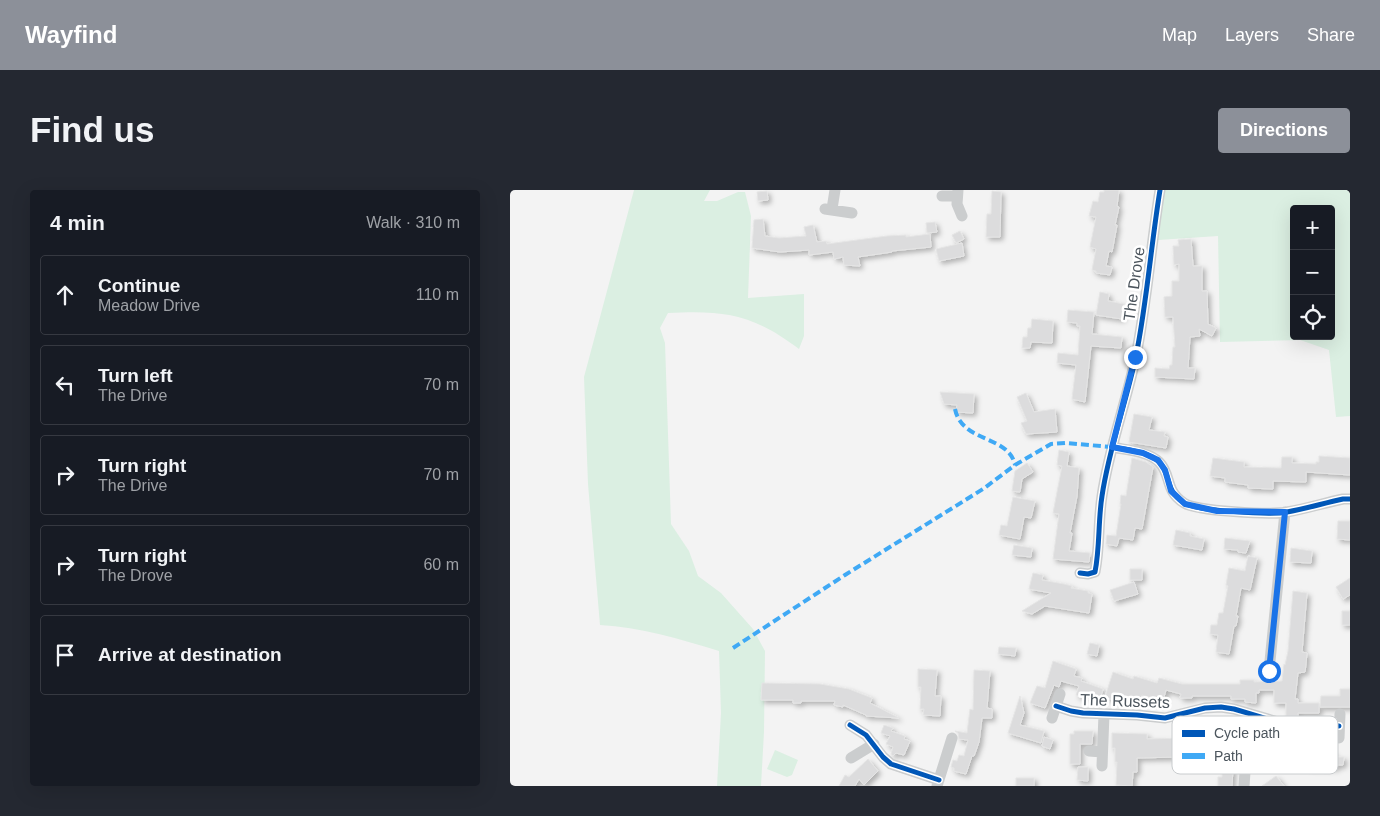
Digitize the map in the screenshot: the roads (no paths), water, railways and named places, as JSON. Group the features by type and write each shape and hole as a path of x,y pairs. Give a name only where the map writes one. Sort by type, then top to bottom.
{"street":[{"path":"835,190 829,209 852,212"},
{"name":"The Drove","path":"1080,573 1088,574 1095,572 1102,496 1112,447 1135,357 1146,296 1160,190"},
{"path":"942,196 957,193 957,204 962,216"},
{"path":"1112,447 1143,453 1158,460 1165,470 1171,491 1185,504 1217,511 1285,512 1350,499"},
{"path":"1269,671 1285,512"},
{"name":"The Russets","path":"1052,718 1060,694"},
{"name":"The Russets","path":"1056,706 1071,711 1104,714 1165,718 1172,716"},
{"name":"The Russets","path":"1173,716 1221,706 1256,716"},
{"name":"The Russets","path":"1102,766 1104,714"},
{"path":"1339,738 1340,714"},
{"path":"850,726 866,735 891,764 938,783 952,738"},
{"path":"851,758 874,744"},
{"path":"1089,751 1102,752"}]}
